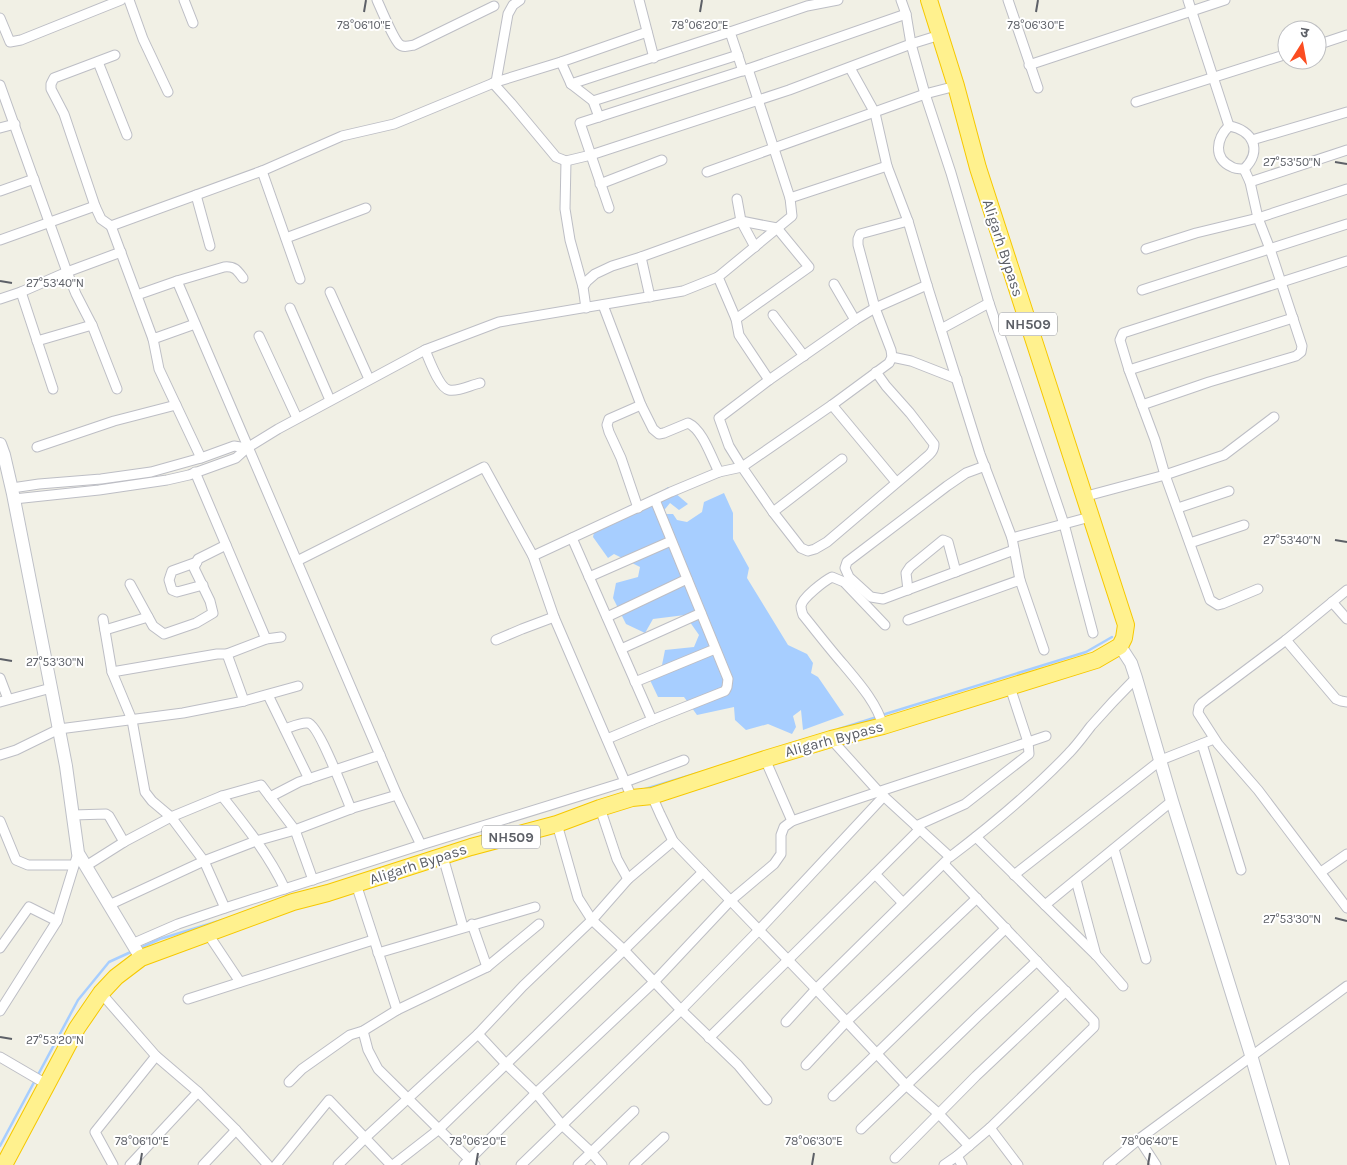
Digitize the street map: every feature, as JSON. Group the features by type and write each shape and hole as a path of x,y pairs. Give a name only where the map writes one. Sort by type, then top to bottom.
{"highway":[{"name":"Aligarh Bypass","path":"5,1155 77,1028 101,993 137,950 208,934 293,902 328,893 470,848 557,824 600,808 629,790 652,796 765,758 831,739 881,720 1010,687 1096,660 1120,646 1124,638 1126,625 1077,520 1083,497 951,87 936,37 929,0"}],"street":[{"path":"0,46 21,40 121,0"},
{"path":"129,0 143,39 168,92"},
{"path":"184,0 194,23"},
{"path":"377,0 399,45 406,47 414,45 494,6"},
{"path":"494,82 508,14 513,5 520,0"},
{"path":"639,0 654,58"},
{"path":"571,84 807,6 837,0"},
{"path":"901,0 989,303 1077,520 1093,633"},
{"path":"1008,0 1038,88"},
{"path":"1188,0 1229,126"},
{"path":"1029,65 1225,0"},
{"path":"609,208 580,124 746,70 906,14"},
{"path":"0,18 10,42"},
{"path":"111,226 262,171 342,136 394,124 494,82 561,62 647,32"},
{"path":"9,486 99,490 160,481 195,472 236,458 247,448 297,418 424,350 499,322 683,291 718,277 792,216 790,198 758,100 730,32"},
{"path":"1327,42 1347,36"},
{"path":"494,82 556,157 566,161 591,155 789,90 936,37"},
{"path":"115,55 54,78 51,89 64,114 95,206 101,219 111,226 153,339 159,369 201,458"},
{"path":"594,101 738,55"},
{"path":"1136,102 1277,57"},
{"path":"98,62 127,135"},
{"path":"561,62 571,84 594,101 599,118"},
{"path":"850,68 875,113 887,166 908,221 980,454 1012,538 1020,580 1044,650"},
{"path":"707,172 951,87"},
{"path":"1,88 67,272 92,325 116,389"},
{"path":"1252,140 1347,112"},
{"path":"0,128 14,124"},
{"path":"1229,126 1243,130 1252,140 1254,150 1250,164 1244,169 1232,167 1222,160 1218,150 1218,142 1222,133 1229,126"},
{"path":"1250,182 1347,150"},
{"path":"600,184 662,160"},
{"path":"566,161 565,209 570,240 583,287 586,308"},
{"path":"790,198 887,166"},
{"path":"1142,406 1209,382 1296,356 1300,352 1302,346 1258,218 1250,182 1244,169"},
{"path":"262,171 300,279"},
{"path":"0,191 34,179"},
{"path":"1146,249 1258,218 1347,189"},
{"path":"196,195 210,246"},
{"path":"737,199 741,221 755,247"},
{"path":"0,240 95,206"},
{"path":"286,238 366,208"},
{"path":"583,287 587,280 595,274 612,266 741,221 777,228 809,268 736,319"},
{"path":"533,556 719,472 742,467 889,363 892,357 891,350 875,308 858,239 860,234 868,231 908,221"},
{"path":"1142,290 1347,224"},
{"path":"0,299 121,252"},
{"path":"641,257 650,297"},
{"path":"1258,589 1218,605 1210,600 1165,475 1155,440 1120,340 1123,333 1347,261"},
{"path":"137,295 224,267 231,266 243,278"},
{"path":"718,277 736,319 739,335 768,380"},
{"path":"177,282 396,795 421,845"},
{"path":"834,284 855,320"},
{"path":"876,372 934,444 934,449 827,542 808,551 801,548 742,467 729,446 719,418 768,380 855,320 875,308 927,285"},
{"path":"21,292 53,389"},
{"path":"330,292 369,379"},
{"path":"941,329 989,303"},
{"path":"603,305 653,429 659,434 688,423 693,425 699,432 719,472"},
{"path":"290,308 330,400"},
{"path":"773,315 804,356"},
{"path":"1129,370 1293,318"},
{"path":"153,339 195,324"},
{"path":"38,341 92,325"},
{"path":"259,336 297,418"},
{"path":"424,350 441,386 447,390 455,390 480,383"},
{"path":"892,357 911,361 957,379"},
{"path":"37,447 114,420 176,404"},
{"path":"638,508 621,458 607,425 609,419 616,415 642,405"},
{"path":"832,405 896,482"},
{"path":"1083,497 1165,475 1224,454 1274,417"},
{"path":"9,486 102,479 151,472 201,458 234,446 247,448"},
{"path":"1,452 59,729 79,861 137,950 154,933 178,924 421,845 629,790 684,760"},
{"path":"773,512 842,459"},
{"path":"985,466 966,474 947,486 847,562 846,568 849,577 871,598 883,599 1014,550"},
{"path":"297,561 484,467 533,556 554,617 629,790"},
{"path":"195,472 266,639"},
{"path":"1178,508 1229,491"},
{"path":"607,739 725,691 727,687 728,679 655,500"},
{"path":"1012,538 1077,520"},
{"path":"1190,543 1244,525"},
{"path":"572,538 652,720"},
{"path":"908,590 906,573 910,567 943,540 948,542 956,572"},
{"path":"589,577 671,541"},
{"path":"130,584 152,626 164,634 196,623 212,612 210,601 194,568 198,558 226,545"},
{"path":"197,562 172,571 169,580 172,590 177,592 203,585"},
{"path":"881,720 854,678 803,615 802,604 823,582 832,577 844,582 885,625"},
{"path":"606,617 687,579"},
{"path":"908,620 1020,580"},
{"path":"1347,590 1286,640 1202,703 1198,713 1214,739 1258,790 1347,908"},
{"path":"1332,602 1347,619"},
{"path":"621,649 701,613"},
{"path":"104,630 148,617"},
{"path":"496,640 522,628 554,617"},
{"path":"103,619 112,672 132,720 144,792 171,817 204,861 225,908"},
{"path":"112,672 226,654 266,639 281,636"},
{"path":"1286,640 1336,699 1347,702"},
{"path":"1120,646 1136,678 1283,1165"},
{"path":"635,682 715,648"},
{"path":"226,654 244,701"},
{"path":"0,678 4,701 51,688"},
{"path":"786,1022 816,989 947,860 1022,798 1070,752 1136,678"},
{"path":"0,755 16,750 59,729 183,713 244,701 298,686"},
{"path":"709,1038 875,874 918,828 965,804 1029,754 1028,742 1010,687"},
{"path":"268,695 309,779"},
{"path":"285,729 308,723 313,726 335,770 351,809"},
{"path":"362,1031 368,1050 378,1069 469,1163 536,1093 654,982 730,901 774,864 781,854 781,835 784,828 792,821 881,794 1046,736"},
{"path":"831,739 881,794 918,828 947,860 977,898 1094,1021 1094,1027 990,1128 944,1165"},
{"path":"1014,875 1161,760 1214,739"},
{"path":"1202,744 1242,870"},
{"path":"270,798 289,787 309,779 380,755"},
{"path":"765,758 792,821"},
{"path":"0,821 16,860 28,865 79,861 124,842 171,817 222,796 262,785 295,830 313,880"},
{"path":"521,1165 681,1010 759,930 881,794"},
{"path":"109,905 204,861 256,841 295,830 351,809 396,795"},
{"path":"222,796 256,841 285,889"},
{"path":"652,796 673,842 906,1085 939,1114 969,1146"},
{"path":"1045,905 1172,801"},
{"path":"600,808 617,859 628,879"},
{"path":"73,816 106,814 124,842"},
{"path":"557,824 578,898 592,920 738,1066 766,1100"},
{"path":"976,837 1097,956 1123,986"},
{"path":"338,1165 478,1034 523,986 592,920 628,879 673,842"},
{"path":"1114,849 1146,959"},
{"path":"1320,872 1347,854"},
{"path":"443,857 462,927"},
{"path":"0,1011 57,921 79,861"},
{"path":"276,1165 329,1100 392,1165 438,1130 703,872"},
{"path":"875,874 903,903"},
{"path":"1076,880 1097,956"},
{"path":"356,884 397,1010"},
{"path":"806,1065 846,1022 977,898"},
{"path":"0,948 30,907 57,921"},
{"path":"378,953 535,907"},
{"path":"472,924 487,966"},
{"path":"289,1082 302,1069 350,1035 362,1031 397,1010 487,966 539,924"},
{"path":"833,1096 1006,928"},
{"path":"208,934 240,982"},
{"path":"188,999 373,940"},
{"path":"861,1129 1037,961"},
{"path":"1108,1165 1139,1139 1347,986"},
{"path":"896,1158 976,1076 1066,991"},
{"path":"101,993 156,1056 198,1092 268,1165"},
{"path":"478,1034 536,1093 562,1125 602,1165"},
{"path":"113,1165 95,1132 156,1056"},
{"path":"0,1057 45,1083"},
{"path":"130,1165 198,1092"},
{"path":"578,1165 634,1110"},
{"path":"990,1128 1018,1165"},
{"path":"203,1165 236,1130"},
{"path":"634,1165 664,1137"},
{"path":"1139,1139 1156,1165"},
{"path":"956,1156 962,1165"}],"water":[{"path":"668,487 688,504 679,510 670,503 661,514 673,514 677,520 687,522 702,512 704,502 724,493 733,513 733,539 749,568 747,578 788,645 807,654 813,663 811,673 818,677 844,715 803,730 801,710 793,716 796,727 792,734 768,724 746,730 735,720 734,707 697,715 684,697 658,697 649,678 662,665 665,650 694,647 699,635 685,615 653,619 645,633 626,624 613,598 616,583 638,577 640,567 614,554 608,558 593,537 595,528 628,506 650,499"}],"waterway":[{"path":"882,715 1086,652 1112,637"},
{"path":"839,729 877,717"},
{"path":"645,789 698,773"},
{"path":"140,948 160,939 222,920"},
{"path":"0,1146 78,1000 109,962 133,951"}]}
